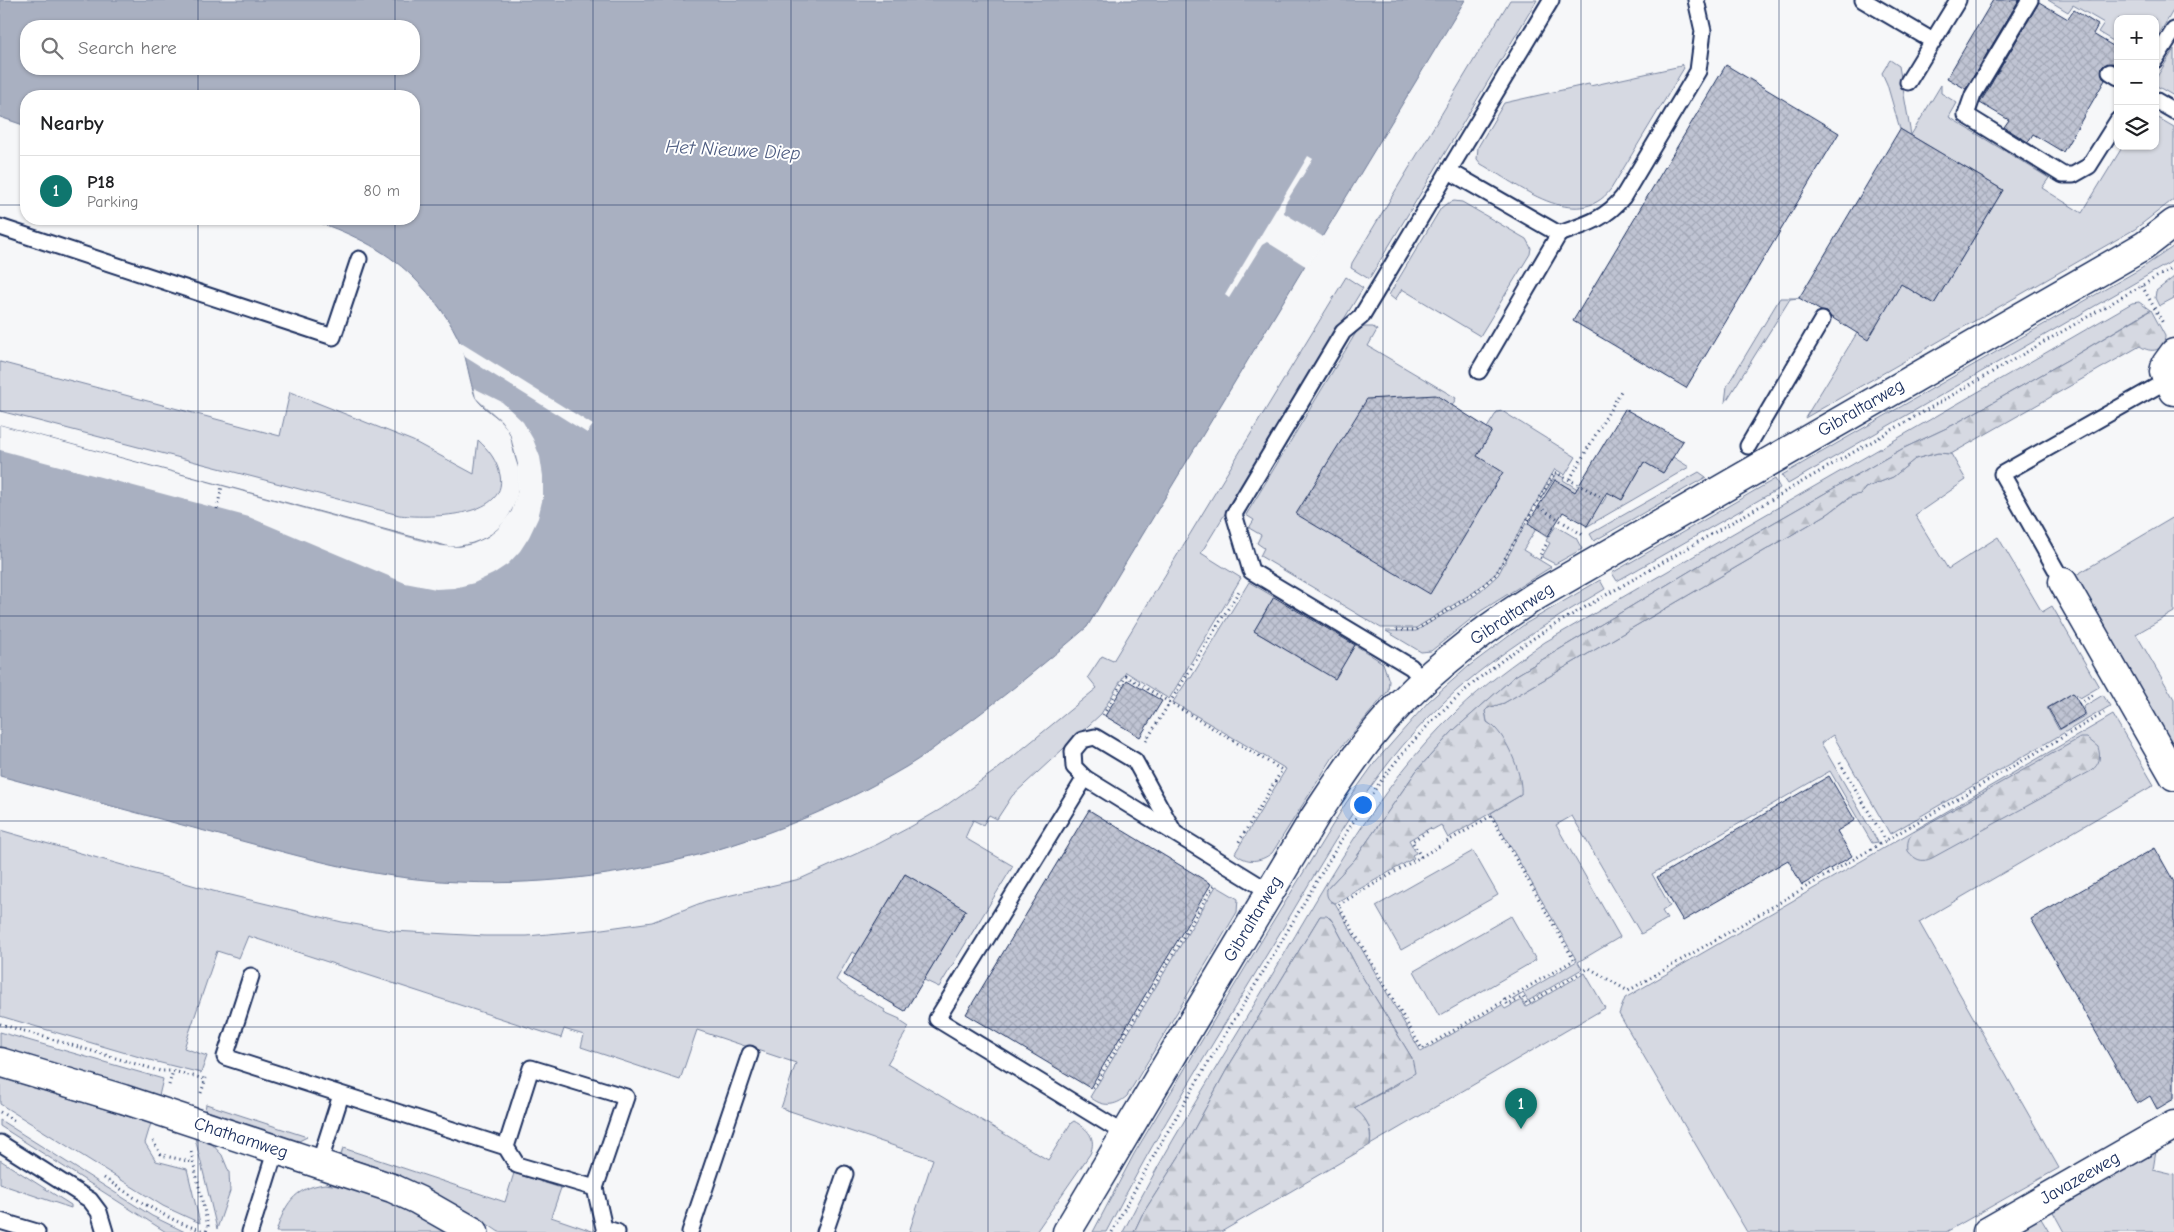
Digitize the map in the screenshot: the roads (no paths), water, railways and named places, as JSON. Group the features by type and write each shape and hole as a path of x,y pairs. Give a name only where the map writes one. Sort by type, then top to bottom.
{"street":[{"name":"Gibraltarweg","path":"1067,1232 1314,818 1385,720 1424,681 1473,640 1534,597 2144,246 2174,223"},
{"path":"2171,386 2164,372 2166,364 2174,353"},
{"path":"2063,582 2174,775"},
{"name":"Chathamweg","path":"0,1062 123,1099 392,1188 474,1232"},
{"name":"Javazeeweg","path":"1987,1232 2174,1124"}],"lane":[{"path":"1424,681 1411,667 1251,571 1234,514 1343,332 1360,318 1551,0"},
{"path":"1479,371 1559,234 1585,225 1613,210 1623,197 1698,71 1703,31 1696,0"},
{"path":"1863,0 1933,42"},
{"path":"1908,82 1958,0"},
{"path":"2030,0 1973,95 1966,115 2063,175 2073,175 2082,172 2089,166 2114,126"},
{"path":"2159,54 2174,30"},
{"path":"2159,102 2174,111"},
{"path":"1449,171 1559,234"},
{"path":"2,232 333,338 359,259"},
{"path":"1748,446 1822,320"},
{"path":"2063,582 2002,474 2171,386"},
{"path":"1175,833 1135,761 1096,737 1082,740 1073,751 1074,767 1085,778 1270,892"},
{"path":"1085,778 937,1019 1124,1134"},
{"path":"251,976 225,1057 506,1148 517,1165 595,1188"},
{"path":"690,1232 750,1054"},
{"path":"506,1148 531,1068 626,1098 595,1188 604,1228 617,1232"},
{"path":"319,1164 341,1095"},
{"path":"0,1143 90,1200 99,1212 105,1232"},
{"path":"250,1232 276,1149"},
{"path":"825,1232 845,1174"},
{"path":"0,1221 37,1232"}],"water":[{"name":"Het Nieuwe Diep","path":"0,0 1465,0 1087,627 1005,695 930,751 906,767 850,797 791,824 731,845 670,862 607,874 544,881 480,883 416,879 371,872 282,852 0,776 0,425 450,547 465,545 492,534 510,514 516,501 519,486 519,470 510,434 503,423 476,398 462,347 441,309 413,277 390,257 350,235 325,225 420,225 420,90 20,90 20,124 0,117"}],"place":[{"name":"P18","path":"1521,1129"}]}
